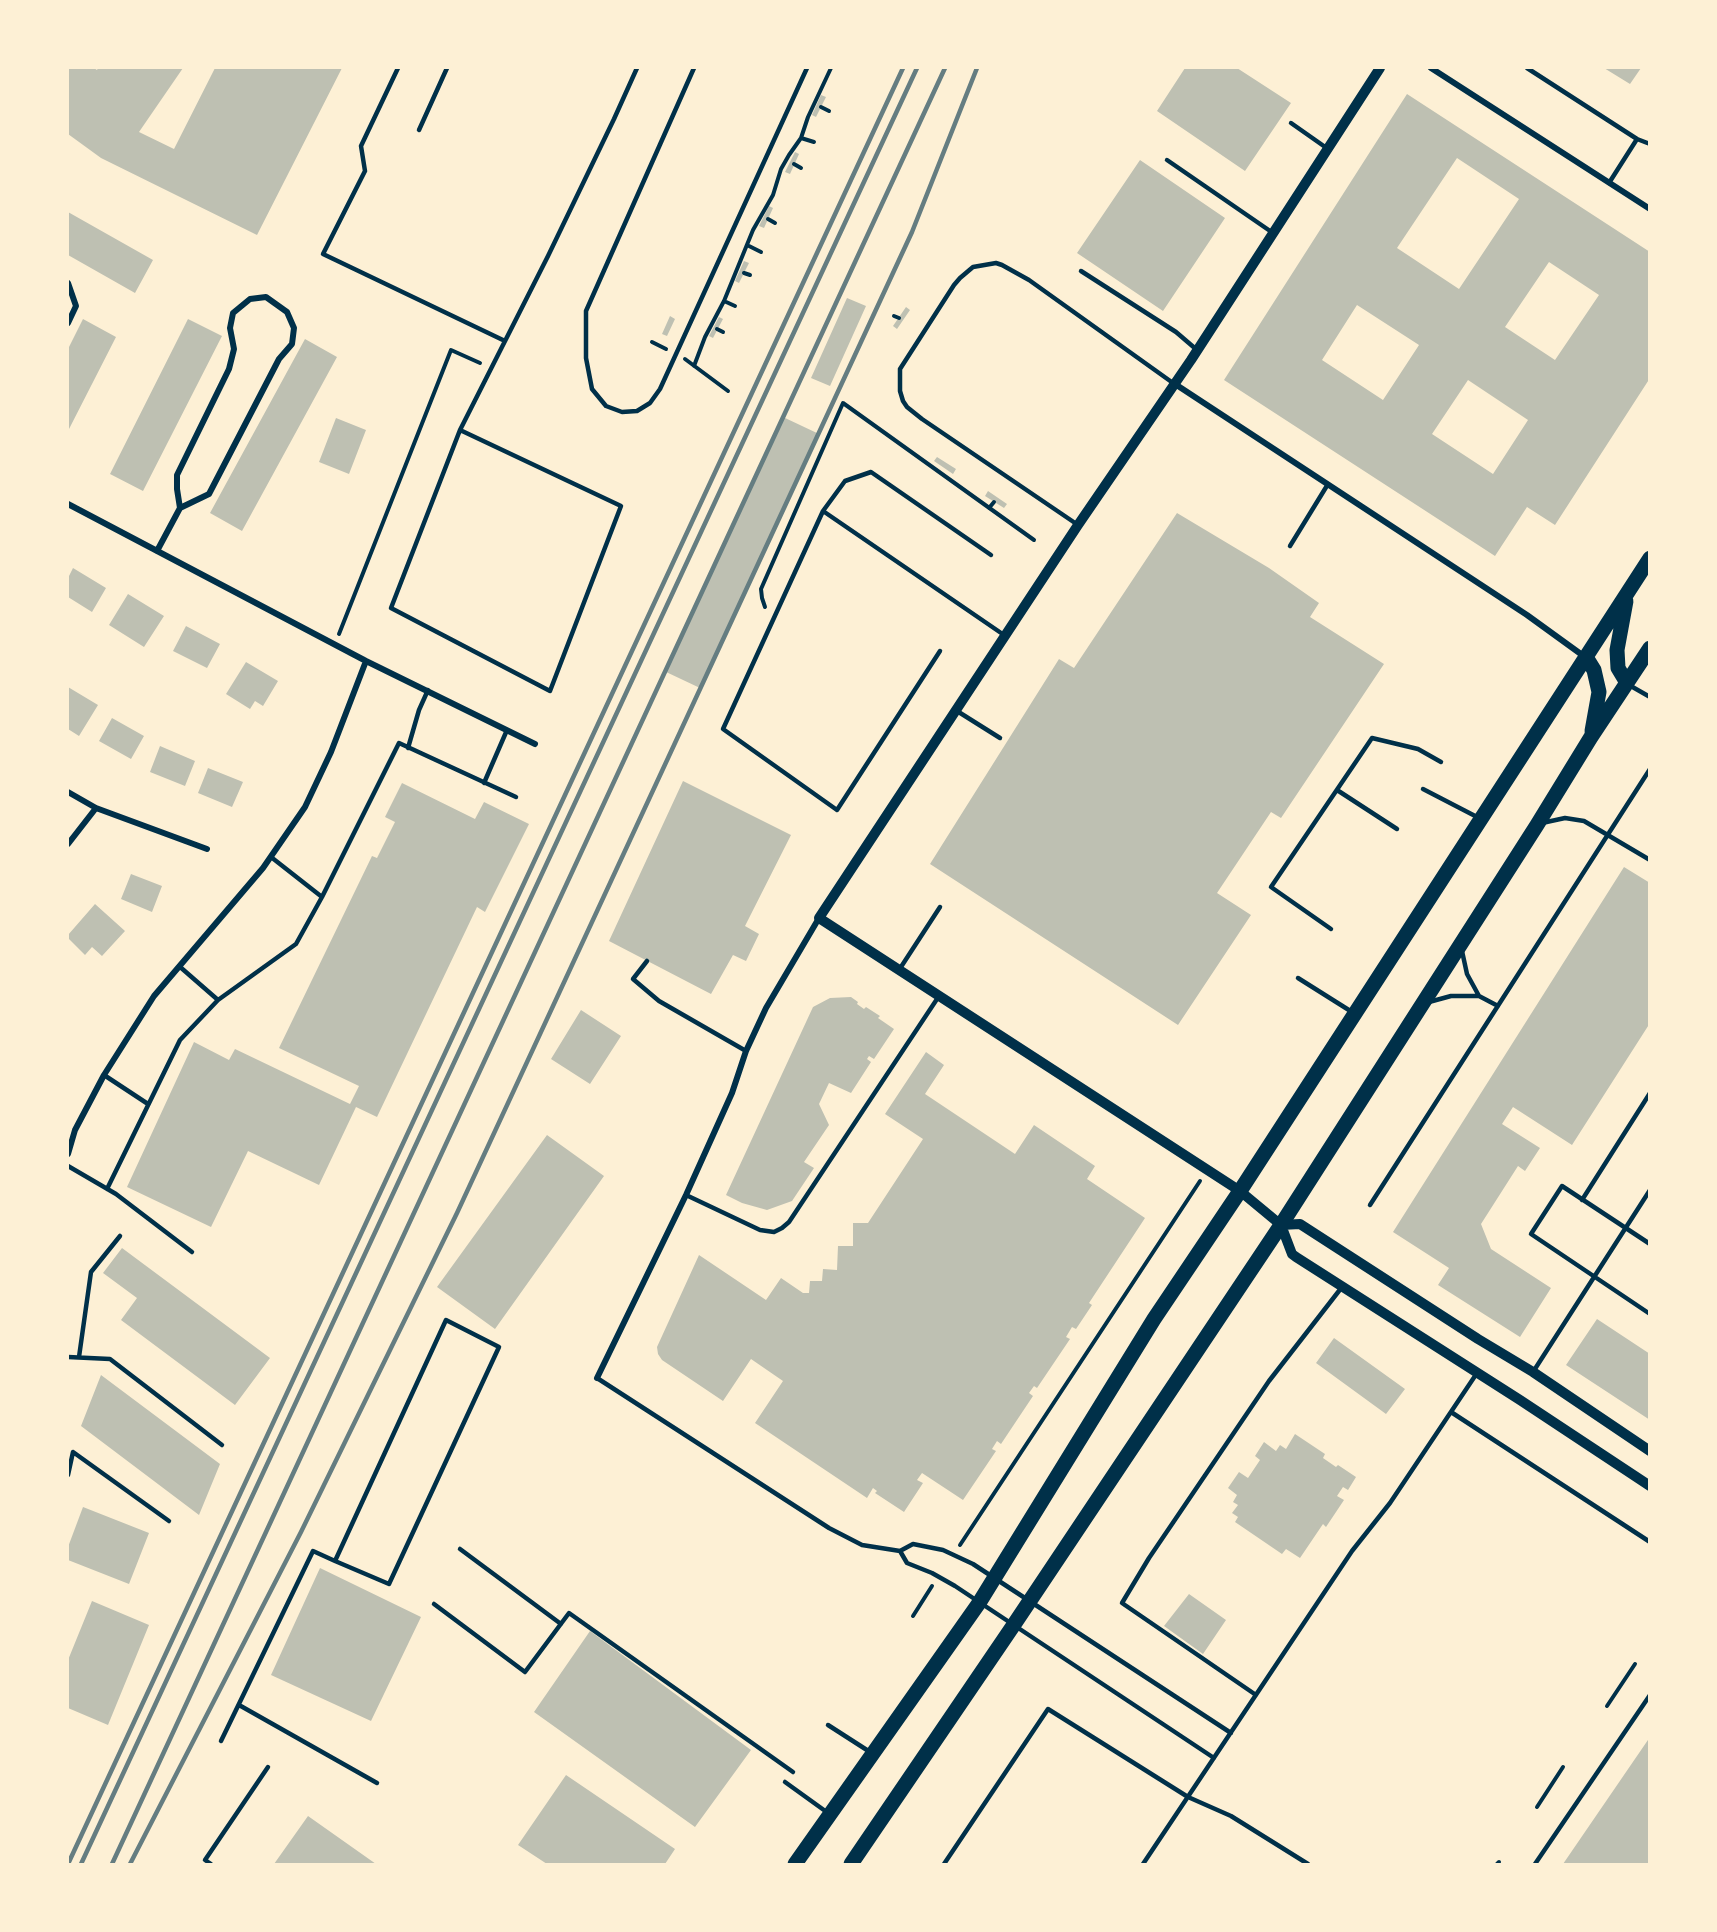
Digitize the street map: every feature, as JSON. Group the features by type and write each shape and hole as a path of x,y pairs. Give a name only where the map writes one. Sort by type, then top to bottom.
{"main road":[{"path":"795,1864 979,1604 1154,1319 1240,1191 1650,558"},
{"path":"1627,595 1617,650 1618,668 1627,683"},
{"path":"851,1864 1281,1225 1650,648"},
{"path":"1586,657 1594,670 1599,692 1591,737"}],"street":[{"path":"597,1378 686,1195 732,1093 746,1052 766,1008 819,918 1078,525 1175,384 1380,68"},
{"path":"1431,68 1650,209"},
{"path":"68,283 76,306 68,323"},
{"path":"157,551 180,508 209,494 279,359 292,344 294,328 286,312 266,297 250,299 233,313 230,328 234,349 229,369 177,476 180,508"},
{"path":"1175,384 1527,615 1586,657"},
{"path":"68,504 366,661 535,744"},
{"path":"68,1154 75,1130 104,1075 154,996 271,857 305,807 331,752 366,661"},
{"path":"68,792 96,808 207,849"},
{"path":"68,844 96,808"},
{"path":"819,918 1240,1191 1281,1225 1292,1254 1650,1486"},
{"path":"1281,1225 1300,1224 1533,1372 1650,1451"}],"lane":[{"path":"398,68 361,146 365,171 323,254 505,341"},
{"path":"419,130 447,68"},
{"path":"460,430 621,506 550,691 392,608 460,430 597,155 637,68"},
{"path":"694,68 586,311 586,358 592,389 606,406 622,412 637,411 650,403 660,389 807,68"},
{"path":"1527,68 1637,139 1650,144"},
{"path":"1291,123 1328,149"},
{"path":"1609,183 1637,139"},
{"path":"1167,160 1273,233"},
{"path":"1078,525 922,419 903,401 899,384 900,369 954,285 973,267 996,263 1002,265 1029,280 1175,384"},
{"path":"1081,271 1176,332 1197,350"},
{"path":"940,651 837,810 723,729 823,511 845,482 871,472 991,555"},
{"path":"1290,546 1328,484"},
{"path":"823,511 1005,636"},
{"path":"1627,683 1650,697"},
{"path":"408,748 418,710 428,690"},
{"path":"956,710 1000,738"},
{"path":"484,783 507,730"},
{"path":"1331,929 1271,887 1372,738 1418,749 1441,762"},
{"path":"107,1189 180,1040 218,1000 296,944 399,743 516,797"},
{"path":"1370,1205 1650,770"},
{"path":"1422,789 1481,819"},
{"path":"1337,790 1397,829"},
{"path":"1537,825 1565,818 1584,821 1650,860"},
{"path":"271,857 322,897"},
{"path":"899,970 940,907"},
{"path":"1461,944 1467,974 1479,996"},
{"path":"647,961 633,979 660,1001 746,1052"},
{"path":"179,966 218,1000"},
{"path":"1298,978 1355,1014"},
{"path":"686,1195 760,1230 774,1232 782,1228 789,1222 939,996"},
{"path":"1422,1004 1451,996 1479,996 1498,1006"},
{"path":"104,1075 148,1104"},
{"path":"1582,1200 1650,1093"},
{"path":"68,1166 107,1189 192,1252"},
{"path":"1650,1244 1562,1186 1531,1234 1650,1314"},
{"path":"1533,1372 1650,1191"},
{"path":"79,1357 91,1272 120,1236"},
{"path":"1256,1695 1122,1604 1149,1558 1269,1381 1342,1287"},
{"path":"221,1741 313,1551 335,1561 389,1584 500,1347 446,1320 335,1561"},
{"path":"68,1357 110,1359 222,1445"},
{"path":"1143,1864 1352,1551 1390,1503 1477,1373"},
{"path":"597,1378 829,1528 862,1545 900,1551 913,1544 944,1550 995,1577 1029,1602 1231,1733"},
{"path":"1451,1413 1650,1542"},
{"path":"68,1475 73,1452 169,1521"},
{"path":"460,1549 561,1624"},
{"path":"900,1551 907,1563 939,1577 1214,1758"},
{"path":"434,1604 525,1672 569,1613 793,1772"},
{"path":"1535,1864 1650,1695"},
{"path":"239,1706 377,1783"},
{"path":"944,1864 1048,1709 1188,1797 1231,1816 1308,1864"},
{"path":"828,1725 872,1753"},
{"path":"211,1864 205,1860 268,1767"},
{"path":"785,1782 830,1815"}],"path":[{"path":"694,366 753,230 772,195 789,155 801,138 808,117 831,68"},
{"path":"821,107 829,111"},
{"path":"801,138 814,142"},
{"path":"794,164 801,168"},
{"path":"768,219 775,223"},
{"path":"747,245 761,252"},
{"path":"744,273 750,275"},
{"path":"724,301 735,306"},
{"path":"717,330 723,332"},
{"path":"652,342 666,349"},
{"path":"340,632 451,350 481,364"},
{"path":"685,359 728,391"},
{"path":"765,607 761,590 843,403 1034,540"},
{"path":"940,473 943,468"},
{"path":"989,508 994,502"},
{"path":"953,1554 1207,1170"},
{"path":"913,1616 939,1577"},
{"path":"1607,1706 1635,1664"},
{"path":"1537,1807 1563,1767"}],"building":[{"path":"68,68 97,70 98,68 183,68 139,132 174,149 215,68 342,68 257,235 101,158 68,134"},
{"path":"1185,68 1237,68 1291,103 1245,171 1157,111"},
{"path":"1604,68 1641,68 1630,84"},
{"path":"1407,94 1650,252 1650,378 1555,525 1527,507 1495,556 1224,380","holes":["1457,158 1519,199 1459,289 1397,248","1549,262 1599,295 1555,360 1505,327","1357,305 1419,345 1383,400 1322,360","1468,380 1528,420 1493,474 1432,434"]},
{"path":"821,95 826,97 816,117 812,115"},
{"path":"795,152 799,154 790,174 785,172"},
{"path":"1140,160 1225,218 1163,311 1077,253"},
{"path":"769,206 773,208 764,228 759,226"},
{"path":"68,212 153,260 135,293 68,255"},
{"path":"744,261 749,263 739,283 735,281"},
{"path":"847,298 866,306 830,386 811,378"},
{"path":"906,307 910,310 897,329 893,326"},
{"path":"670,316 675,319 667,336 662,334"},
{"path":"719,317 723,319 713,338 709,336"},
{"path":"83,319 116,337 68,431 68,349"},
{"path":"188,319 222,336 143,491 110,474"},
{"path":"305,339 337,357 242,531 210,513"},
{"path":"783,417 819,434 700,688 664,671"},
{"path":"336,418 366,430 349,474 319,462"},
{"path":"937,457 956,469 953,474 934,461"},
{"path":"988,491 1007,504 1004,508 985,496"},
{"path":"1177,513 1269,568 1319,603 1310,617 1384,664 1281,818 1271,812 1217,893 1251,915 1178,1025 930,864 1059,659 1074,668"},
{"path":"73,568 106,588 92,612 68,597 68,578"},
{"path":"128,594 164,616 144,647 109,625"},
{"path":"186,626 220,644 207,668 173,651"},
{"path":"246,662 278,681 263,706 255,701 250,709 226,694"},
{"path":"68,687 98,705 79,736 68,729"},
{"path":"112,718 144,736 131,759 99,741"},
{"path":"160,746 195,761 185,786 150,772"},
{"path":"208,768 243,782 232,807 198,793"},
{"path":"683,781 791,835 745,926 759,934 746,961 733,955 711,994 609,941"},
{"path":"402,783 475,819 484,802 529,824 485,912 477,907 377,1117 356,1107 319,1185 248,1151 211,1227 127,1187 194,1042 229,1060 235,1049 350,1104 359,1086 279,1048 372,856 377,858 395,822 385,817"},
{"path":"1624,867 1650,883 1650,1023 1572,1145 1513,1107 1502,1124 1540,1148 1525,1171 1518,1166 1481,1224 1491,1249 1551,1288 1520,1337 1438,1285 1449,1268 1393,1232"},
{"path":"131,874 162,886 152,912 121,899"},
{"path":"95,904 125,931 102,956 92,947 85,955 68,938 68,935"},
{"path":"851,997 864,1009 866,1007 880,1016 878,1018 894,1029 874,1059 869,1056 867,1059 871,1062 851,1093 829,1083 819,1104 829,1125 804,1162 814,1168 792,1201 767,1210 742,1203 726,1195 813,1007 830,998"},
{"path":"581,1010 621,1036 590,1084 551,1059"},
{"path":"926,1052 944,1065 925,1094 1015,1154 1034,1125 1095,1166 1087,1179 1145,1218 1089,1303 1092,1305 1076,1329 1072,1327 1066,1337 1070,1339 1037,1388 1034,1386 1029,1393 1033,1396 1001,1444 997,1441 992,1449 996,1451 963,1500 922,1473 917,1480 923,1483 904,1512 875,1493 877,1491 873,1488 867,1498 755,1423 783,1381 751,1359 723,1401 662,1360 657,1347 699,1255 766,1300 781,1278 803,1293 809,1293 810,1281 822,1281 823,1269 837,1270 838,1246 853,1246 853,1223 868,1223 923,1139 885,1114"},
{"path":"547,1135 604,1176 495,1329 437,1287"},
{"path":"122,1248 270,1358 235,1405 121,1320 137,1298 103,1273"},
{"path":"1597,1319 1650,1354 1650,1420 1566,1365"},
{"path":"1334,1338 1405,1389 1386,1414 1316,1363"},
{"path":"101,1375 220,1464 199,1515 81,1426"},
{"path":"1295,1434 1325,1454 1323,1458 1356,1477 1348,1490 1343,1487 1337,1496 1344,1500 1326,1527 1323,1524 1300,1558 1286,1549 1282,1554 1235,1522 1238,1517 1232,1513 1238,1505 1233,1502 1237,1495 1228,1488 1239,1472 1248,1478 1260,1460 1255,1456 1264,1442 1276,1451 1280,1445 1286,1449"},
{"path":"83,1507 149,1533 129,1584 68,1560 68,1547"},
{"path":"320,1568 421,1617 371,1721 271,1675"},
{"path":"1189,1594 1226,1620 1203,1654 1164,1626"},
{"path":"92,1601 149,1625 108,1725 68,1708 68,1660"},
{"path":"590,1631 751,1750 695,1827 534,1712"},
{"path":"1650,1737 1650,1864 1563,1864"},
{"path":"566,1775 675,1849 665,1864 547,1864 518,1845"},
{"path":"308,1816 376,1864 274,1864"}],"railway":[{"path":"68,1864 903,68"},
{"path":"81,1864 917,68"},
{"path":"112,1864 945,68"},
{"path":"130,1864 301,1532 457,1213 912,232 977,68"}]}
